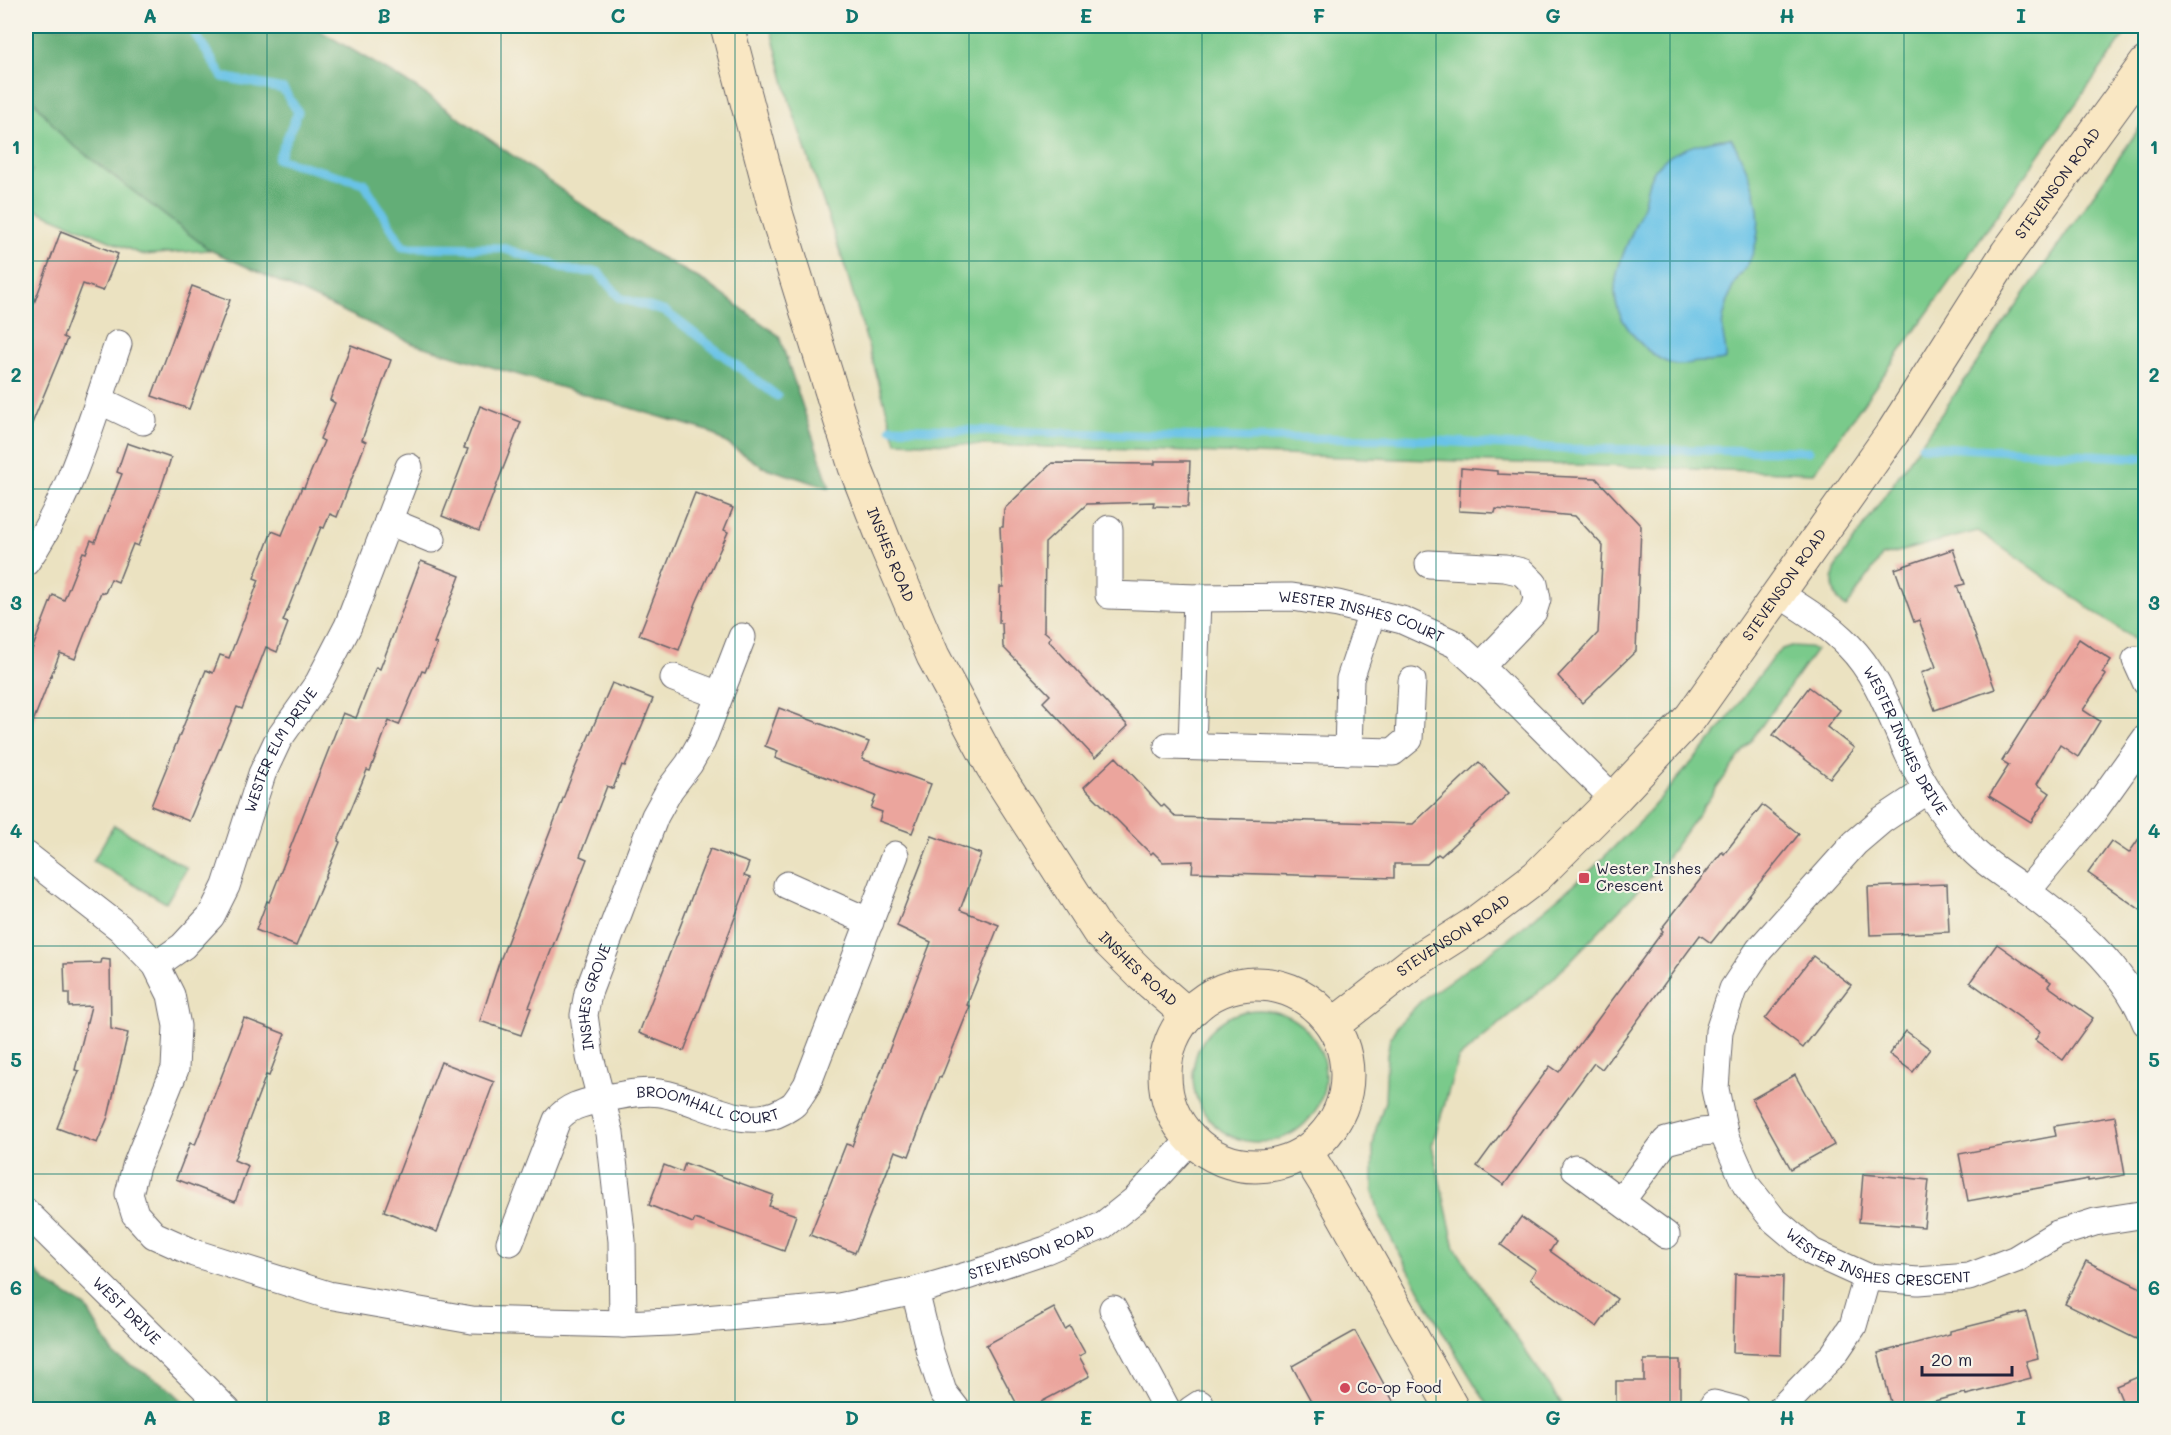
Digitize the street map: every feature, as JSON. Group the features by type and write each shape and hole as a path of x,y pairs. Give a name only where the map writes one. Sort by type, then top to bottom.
{"street":[{"name":"INSHES ROAD","path":"727,26 777,216 855,467 933,656 992,765 1098,931 1142,975 1188,1015"},
{"name":"STEVENSON ROAD","path":"1333,1025 1411,964 1474,924 1536,877 1691,717 1922,389 2007,253 2145,63"},
{"path":"26,562 63,498 118,344"},
{"path":"99,400 144,421"},
{"name":"WESTER ELM DRIVE","path":"156,965 183,946 211,916 226,886 262,774 278,740 319,682 348,626 409,467"},
{"path":"388,521 432,539"},
{"name":"WESTER INSHES COURT","path":"1109,529 1109,595 1197,598 1292,597 1338,603 1402,620 1455,644 1614,799"},
{"path":"1429,564 1505,568 1522,572 1534,584 1537,599 1533,612 1480,667"},
{"name":"WESTER INSHES DRIVE","path":"1779,594 1820,621 1850,646 1874,681 1927,790 1972,850 2091,943 2116,974 2142,1013 2145,1023"},
{"path":"1197,598 1180,746 1394,752 1409,739 1412,681"},
{"path":"1348,751 1350,679 1372,613"},
{"name":"INSHES GROVE","path":"623,1324 622,1241 610,1133 590,1057 584,1016 588,993 655,816 702,741 742,637"},
{"path":"674,678 720,695"},
{"path":"2027,891 2093,812 2145,738"},
{"name":"WESTER INSHES CRESCENT","path":"1927,790 1882,820 1855,843 1759,950 1733,989 1719,1031 1715,1089 1723,1130 1746,1185 1773,1219 1812,1252 1867,1277 1918,1281 1969,1277 2016,1259 2057,1234 2095,1222 2145,1214"},
{"name":"STEVENSON ROAD","path":"26,855 120,928 156,965 171,995 177,1026 175,1069 136,1166 129,1194 135,1214 153,1235 194,1253 328,1295 472,1320 623,1324 839,1307 915,1291 970,1275 1046,1250 1102,1226 1136,1199 1191,1139"},
{"name":"BROOMHALL COURT","path":"510,1242 557,1120 564,1111 601,1099 657,1092 689,1099 737,1116 758,1120 794,1105 807,1084 895,855"},
{"path":"787,885 870,922"},
{"name":"INSHES ROAD","path":"1262,984 1290,990 1314,1004 1333,1025 1345,1051 1348,1079 1342,1108 1328,1133 1306,1152 1277,1164 1246,1166 1216,1157 1191,1139 1175,1117 1166,1091 1166,1064 1173,1038 1188,1015 1209,997 1235,986 1262,984"},
{"path":"1621,1201 1666,1141 1701,1132 1723,1130"},
{"path":"1306,1152 1453,1410"},
{"path":"1575,1168 1666,1235"},
{"name":"WEST DRIVE","path":"26,1212 227,1410"},
{"path":"1780,1410 1834,1354 1853,1326 1867,1277"},
{"path":"915,1291 930,1352 944,1392 957,1410"},
{"path":"1113,1310 1167,1410"}],"green space":[{"path":"26,26 312,26 415,87 644,248 707,283 779,336 830,488 763,467 708,431 414,344 210,250 64,138 26,91"},
{"path":"770,26 2131,26 1814,473 896,442 847,273 790,103"},
{"path":"26,91 64,138 210,250 143,255 26,206 26,184 32,170 26,166"},
{"path":"2145,120 2145,647 1978,531 1882,556 1846,608 1835,594 1833,577 1836,566"},
{"path":"1791,646 1809,647 1816,650 1660,867 1553,979 1458,1059 1432,1146 1455,1248 1565,1409 1490,1409 1444,1334 1392,1240 1379,1213 1373,1191 1373,1146 1385,1101 1390,1038 1397,1026 1421,1001 1506,941 1592,869 1643,818 1714,737 1774,656 1782,649"},
{"path":"114,825 187,868 166,903 93,861"},
{"path":"1259,1010 1284,1015 1306,1029 1320,1051 1325,1076 1320,1101 1306,1123 1284,1137 1259,1142 1234,1137 1212,1123 1198,1101 1193,1076 1198,1051 1212,1029 1234,1015"},
{"path":"26,1260 47,1283 86,1307 115,1356 166,1385 191,1409 26,1409"}],"water":[{"path":"1731,138 1746,167 1756,197 1758,228 1756,244 1749,263 1732,288 1725,309 1722,329 1726,359 1677,365 1657,357 1648,350 1624,322 1616,302 1615,290 1619,265 1643,206 1650,180 1659,165 1683,150 1703,143"}],"building":[{"path":"61,231 118,254 103,291 83,284 63,337 67,339 26,438 26,325"},
{"path":"192,286 230,300 189,409 152,396"},
{"path":"351,345 391,360 362,440 366,442 337,517 330,514 324,528 321,527 283,621 288,623 277,652 266,647 242,709 237,707 189,821 151,806 206,670 213,673 220,655 229,658 259,580 254,578 272,531 282,535 302,487 304,488 324,441 320,439 335,403 330,400"},
{"path":"480,406 521,422 479,531 442,516 468,449 464,448"},
{"path":"127,443 171,458 159,494 138,546 133,544 118,582 111,579 105,593 101,592 75,659 60,653 26,737 26,665 53,595 64,600 83,552 86,553 91,540 95,542 122,474 117,472"},
{"path":"1155,461 1190,461 1188,507 1153,506 1154,502 1087,504 1045,543 1044,631 1051,637 1048,640 1128,726 1095,758 1043,702 1050,695 1003,647 1002,623 999,623 1000,587 1003,587 1000,527 1003,527 1004,509 1052,463 1155,464"},
{"path":"1461,468 1497,471 1497,474 1596,478 1641,526 1636,651 1582,703 1558,676 1598,633 1603,546 1575,516 1496,509 1495,513 1459,511"},
{"path":"695,493 733,508 724,530 728,532 696,603 679,650 639,635"},
{"path":"1953,549 1965,584 1957,586 1995,689 1935,710 1921,673 1936,667 1919,620 1914,622 1895,569"},
{"path":"421,561 460,576 425,672 422,671 399,725 389,721 296,946 256,930 343,713 356,718 376,667 380,669"},
{"path":"2079,639 2111,660 2102,673 2106,675 2083,710 2100,721 2078,757 2060,745 2037,784 2050,793 2031,822 1989,796 2009,765 2002,761"},
{"path":"612,683 653,699 613,789 607,786 580,856 587,859 529,1007 531,1008 521,1035 480,1021 499,963 573,773"},
{"path":"1809,687 1840,710 1827,727 1854,748 1830,778 1773,735"},
{"path":"779,708 869,742 862,759 931,784 912,833 879,821 882,812 871,808 876,796 775,758 778,751 765,746"},
{"path":"1116,757 1162,807 1164,805 1176,817 1413,824 1479,762 1509,793 1441,856 1438,854 1427,864 1394,864 1394,878 1192,872 1193,861 1163,862 1153,852 1151,854 1084,787"},
{"path":"1762,805 1799,834 1711,943 1700,935 1602,1069 1594,1063 1504,1185 1477,1166 1550,1066 1559,1072 1663,931 1661,929"},
{"path":"2145,830 2145,913 2088,873 2111,841 2129,853"},
{"path":"932,836 981,854 960,910 999,925 967,1005 970,1006 941,1078 939,1077 909,1156 895,1151 855,1253 810,1235 846,1144 852,1146 931,942 897,926"},
{"path":"710,849 749,863 744,876 750,878 684,1051 639,1033"},
{"path":"1947,884 1949,932 1870,935 1868,887"},
{"path":"1997,944 2051,982 2048,986 2093,1018 2063,1060 2035,1040 2040,1032 1970,982"},
{"path":"1813,956 1851,985 1803,1048 1765,1019"},
{"path":"102,959 110,960 111,1029 128,1033 108,1117 97,1143 57,1128 79,1071 75,1070 91,1006 69,1007 69,993 65,993 64,964 101,963"},
{"path":"244,1018 285,1034 269,1076 266,1075 234,1160 248,1166 235,1202 176,1179 190,1143 195,1145"},
{"path":"1906,1031 1930,1049 1913,1072 1889,1054"},
{"path":"441,1062 494,1082 437,1232 384,1211"},
{"path":"1795,1075 1834,1145 1791,1169 1752,1099"},
{"path":"2115,1116 2125,1175 2088,1181 2088,1179 1968,1201 1959,1154 2056,1136 2054,1126"},
{"path":"685,1163 773,1195 769,1206 796,1215 784,1251 695,1219 693,1223 649,1205 664,1165 682,1172"},
{"path":"1863,1174 1929,1180 1924,1227 1859,1222"},
{"path":"1521,1217 1556,1242 1550,1251 1617,1299 1597,1327 1530,1279 1536,1270 1501,1245"},
{"path":"2086,1261 2145,1290 2145,1319 2136,1339 2065,1304"},
{"path":"1735,1274 1783,1276 1781,1355 1733,1353"},
{"path":"1054,1308 1065,1329 1070,1326 1085,1353 1079,1356 1090,1376 1026,1410 1020,1410 986,1345"},
{"path":"2026,1312 2038,1358 2026,1361 2031,1378 1966,1395 1965,1393 1901,1410 1893,1410 1878,1353 1950,1334 1950,1331"},
{"name":"Co-op Food","path":"1355,1331 1398,1410 1316,1410 1292,1366"},
{"path":"1644,1360 1680,1360 1680,1410 1616,1410 1616,1381 1644,1381"},
{"path":"2145,1374 2145,1410 2126,1410 2116,1386"}],"waterway":[{"path":"190,26 223,77 283,89 298,112 278,159 364,183 403,247 502,248 573,271 598,272 620,298 666,312 777,396"},
{"path":"891,428 1248,438 1407,439 1566,449 1809,451"},
{"path":"1922,446 2146,458"}],"place":[{"name":"Wester Inshes Crescent","path":"1584,878"},
{"name":"Co-op Food","path":"1345,1388"}]}
